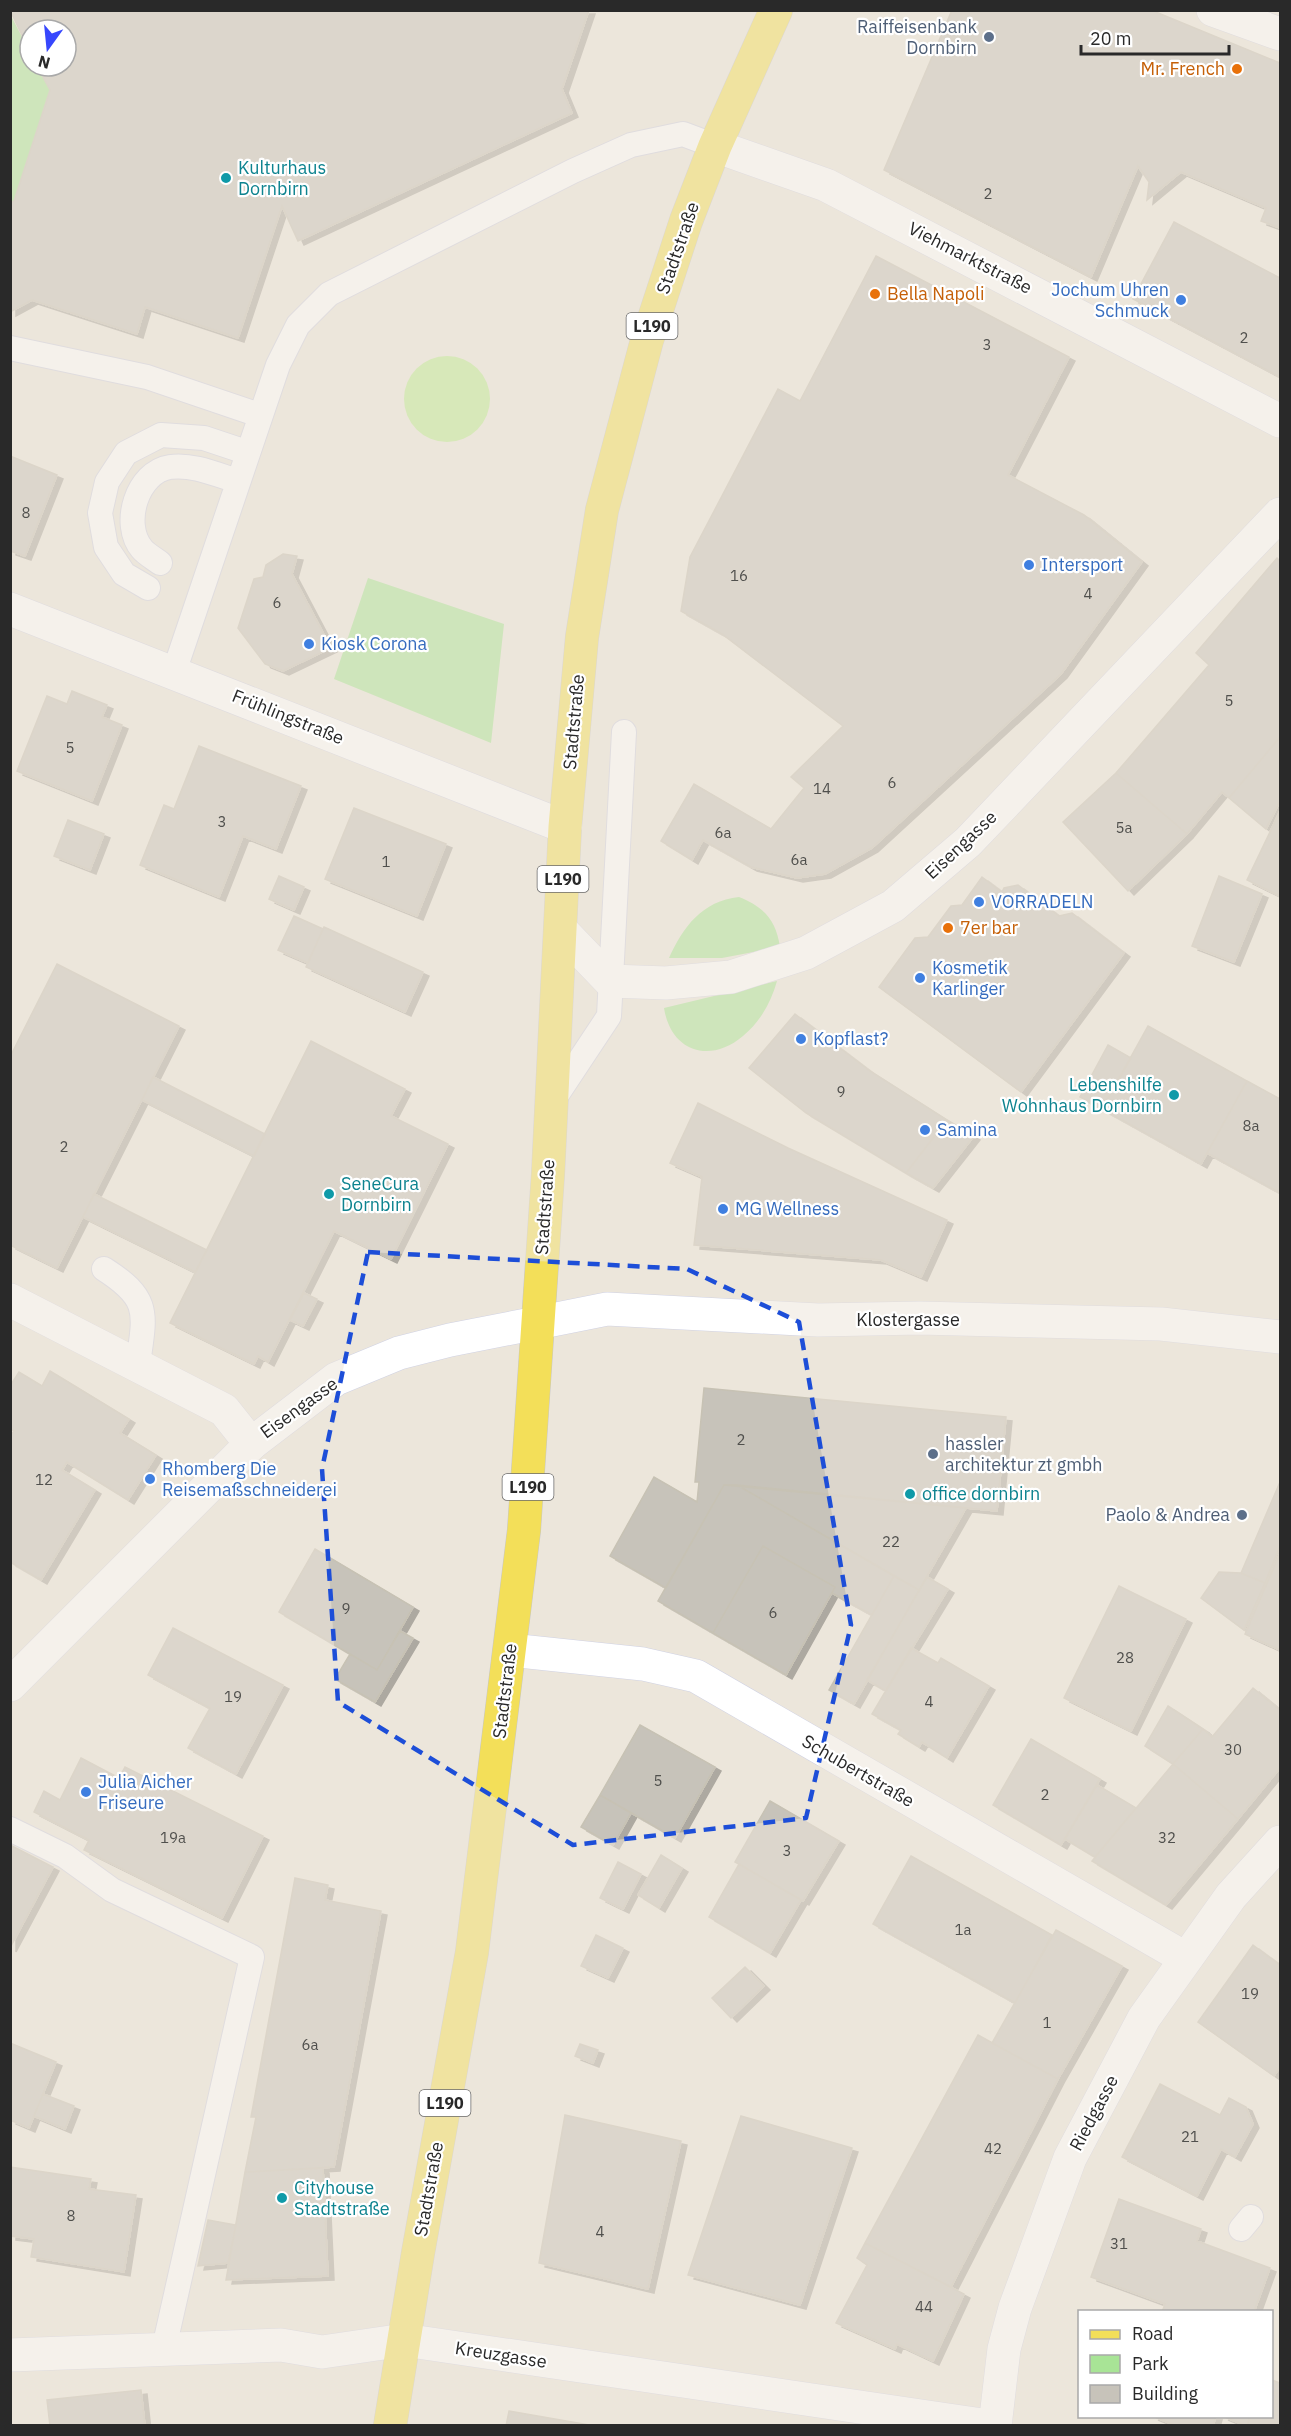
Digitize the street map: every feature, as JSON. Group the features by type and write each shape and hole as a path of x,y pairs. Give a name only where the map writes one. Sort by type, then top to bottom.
{"main road":[{"name":"Stadtstraße","path":"390,2426 472,1952 529,1483 552,1102 565,827 582,638 602,510 647,340 686,221 715,146 776,10"}],"street":[{"path":"1213,10 1281,34"},
{"name":"Viehmarktstraße","path":"715,146 826,185 1281,421"},
{"name":"Eisengasse","path":"610,981 666,983 731,977 806,953 893,906 968,842 1281,514"},
{"name":"Frühlingstraße","path":"10,609 565,827"},
{"path":"561,930 610,981"},
{"path":"10,1300 224,1410 251,1444"},
{"name":"Klostergasse","path":"537,1323 607,1310 818,1320 920,1318 1161,1324 1281,1337"},
{"name":"Eisengasse","path":"10,1685 251,1444 336,1379 399,1353 450,1340 537,1323"},
{"name":"Schubertstraße","path":"510,1650 643,1664 696,1676 1185,1958"},
{"name":"Riedgasse","path":"995,2426 1004,2349 1015,2308 1071,2158 1144,2018 1231,1896 1281,1842"},
{"name":"Kreuzgasse","path":"10,2355 281,2345 322,2352 404,2340 989,2426"}],"lane":[{"path":"174,672 246,452 278,365 298,325 329,294 573,171 631,146 683,134 715,146"},
{"path":"10,348 147,377 259,415"},
{"path":"148,588 124,574 106,547 100,513 107,482 126,453 161,435 204,438 246,452"},
{"path":"160,563 141,548 133,526 135,499 149,477 169,467 195,467 237,481"},
{"path":"552,1102 609,1017 624,732"},
{"path":"104,1269 129,1285 140,1302 144,1320 138,1364"},
{"path":"10,1829 65,1857 112,1890 252,1957 164,2348"}],"highlighted area":[{"path":"368,1252 687,1269 799,1322 851,1625 806,1818 573,1845 338,1702 322,1469"}],"green space":[{"path":"10,14 18,29 18,78 44,78 50,90 14,201 11,203"},
{"path":"447,356 471,363 483,375 490,399 483,423 471,435 447,442 423,435 411,423 404,399 411,375 423,363"},
{"path":"368,578 504,624 491,743 334,679"},
{"path":"739,897 762,910 772,922 780,947 722,958 669,958 695,917 714,904"},
{"path":"777,981 768,1004 755,1024 743,1036 718,1050 705,1051 683,1044 668,1023 664,1008"}],"building":[{"name":"Kulturhaus Dornbirn","path":"10,10 589,10 562,89 572,113 298,241 282,206 238,338 145,307 137,334 32,300 10,312 10,203 14,201 50,90 44,78 78,78 78,18 18,18 18,27"},
{"path":"952,10 1151,10 1280,63 1280,228 1261,221 1266,208 1181,172 1147,200 1149,182 1138,166 1091,277 884,170"},
{"path":"1174,222 1280,278 1280,377 1133,299"},
{"path":"876,256 1069,357 1008,475 1084,515 1142,562 1061,674 872,848 825,874 797,878 751,867 703,840 692,860 661,841 694,784 771,829 804,788 791,777 843,726 722,634 681,611 690,557 778,389 800,401"},
{"path":"10,456 57,475 25,556 10,551"},
{"path":"283,554 297,556 292,574 331,648 283,671 265,664 238,628 254,579 263,577 266,565"},
{"path":"1277,558 1280,561 1280,737 1229,798 1222,792 1187,834 1116,773 1209,665 1196,653"},
{"path":"72,691 107,705 102,717 122,725 92,801 17,771 47,696 67,704"},
{"path":"1280,737 1280,801 1266,829 1229,798"},
{"path":"199,746 301,786 276,849 243,836 219,897 140,865 164,805 174,809"},
{"path":"1116,773 1187,834 1128,891 1063,822"},
{"path":"354,808 446,844 417,916 325,879"},
{"path":"1280,811 1280,896 1247,880"},
{"path":"68,820 104,834 90,870 54,856"},
{"path":"279,876 304,887 294,910 269,899"},
{"path":"1219,876 1262,894 1234,962 1192,946"},
{"path":"982,877 1002,892 1004,888 1018,885 1059,916 1072,913 1124,953 1021,1092 879,987 915,938 928,937 951,906 962,905"},
{"path":"294,916 323,929 308,963 278,950"},
{"path":"324,927 423,972 405,1012 306,967"},
{"path":"57,964 179,1026 57,1268 10,1245 10,1057"},
{"path":"795,1014 870,1071 947,1120 906,1173 806,1113 749,1068"},
{"name":"Lebenshilfe Wohnhaus Dornbirn","path":"1148,1026 1247,1081 1201,1164 1102,1109"},
{"name":"SeneCura Dornbirn","path":"311,1041 405,1089 391,1116 448,1144 391,1259 334,1231 268,1362 258,1356 254,1364 170,1323"},
{"path":"1108,1045 1131,1058 1102,1109 1080,1097"},
{"path":"153,1077 265,1134 254,1156 142,1100"},
{"path":"1247,1081 1280,1099 1280,1193 1207,1153"},
{"path":"698,1103 788,1148 947,1220 921,1277 881,1260 694,1245 702,1177 670,1163"},
{"path":"947,1120 974,1136 933,1188 906,1173"},
{"path":"94,1194 207,1250 195,1272 83,1217"},
{"path":"304,1293 317,1299 303,1326 290,1320"},
{"path":"50,1371 129,1419 120,1433 156,1455 128,1500 67,1462 62,1470 95,1490 41,1580 10,1562 10,1436 14,1431 10,1429 10,1386 19,1372 42,1386"},
{"name":"office dornbirn","path":"704,1388 1006,1417 997,1511 724,1485 666,1588 610,1556 654,1477 697,1502 699,1482 695,1482"},
{"path":"1280,1482 1280,1546 1265,1583 1241,1573"},
{"path":"724,1485 737,1485 894,1576 872,1615 832,1593 835,1587 763,1546 713,1633 658,1601"},
{"path":"737,1485 966,1508 919,1590"},
{"path":"763,1546 835,1587 786,1675 713,1633"},
{"path":"315,1549 413,1607 377,1670 279,1612"},
{"path":"1280,1553 1280,1650 1245,1634"},
{"path":"1219,1572 1241,1573 1265,1583 1244,1630 1201,1598"},
{"path":"894,1576 919,1590 854,1704 829,1690"},
{"path":"927,1577 948,1589 886,1691 867,1680"},
{"path":"1119,1586 1186,1619 1131,1731 1064,1698"},
{"path":"173,1628 283,1685 236,1774 188,1748 210,1708 148,1675"},
{"path":"400,1631 413,1638 375,1702 335,1679 350,1654 377,1670"},
{"path":"911,1648 938,1663 941,1658 989,1686 947,1758 922,1742 919,1747 898,1734 901,1730 872,1714"},
{"path":"1253,1688 1280,1710 1280,1768 1238,1819 1173,1764 1203,1729 1212,1737"},
{"path":"1168,1706 1203,1729 1173,1764 1145,1746"},
{"path":"640,1725 715,1767 675,1838 600,1795"},
{"path":"1031,1739 1100,1779 1061,1845 993,1805"},
{"path":"81,1758 119,1778 125,1767 263,1836 222,1918 84,1850 89,1840 34,1812 44,1791 60,1800"},
{"path":"1173,1764 1238,1819 1166,1905 1092,1861"},
{"path":"1097,1785 1136,1808 1095,1857 1065,1839"},
{"path":"600,1795 631,1813 613,1845 581,1827"},
{"path":"770,1801 839,1841 803,1901 735,1862"},
{"path":"10,1845 53,1867 10,1948"},
{"path":"661,1855 682,1868 659,1908 638,1895"},
{"path":"911,1856 1052,1935 1015,2003 873,1924"},
{"path":"618,1862 641,1874 623,1909 600,1898"},
{"path":"739,1864 801,1900 770,1953 709,1917"},
{"path":"295,1878 328,1885 325,1900 381,1911 334,2167 245,2172 256,2117 251,2117"},
{"path":"1056,1930 1122,1966 1058,2079 992,2043"},
{"path":"596,1935 623,1948 608,1978 581,1966"},
{"path":"1253,1945 1280,1965 1280,2067 1274,2076 1198,2022"},
{"path":"745,1967 764,1986 731,2018 712,1998"},
{"path":"978,2035 1058,2079 951,2287 865,2243"},
{"path":"10,2043 56,2062 29,2128 10,2120"},
{"path":"580,2044 598,2050 593,2063 575,2056"},
{"path":"1160,2084 1220,2115 1229,2098 1246,2107 1253,2124 1235,2157 1221,2149 1197,2196 1122,2157"},
{"path":"43,2094 74,2106 65,2129 34,2116"},
{"path":"565,2115 681,2141 648,2289 539,2263"},
{"path":"741,2116 852,2148 800,2305 688,2275"},
{"path":"10,2167 91,2179 89,2189 136,2195 124,2272 31,2257 34,2239 10,2236"},
{"name":"Cityhouse Stadtstraße","path":"323,2168 328,2276 226,2280 245,2172"},
{"path":"1119,2199 1201,2229 1197,2241 1270,2268 1255,2310 1163,2310 1165,2304 1091,2277"},
{"path":"208,2220 236,2225 228,2263 198,2266"},
{"path":"865,2243 964,2294 933,2361 897,2344 895,2349 836,2323 867,2265 857,2258"},
{"path":"1273,2380 1280,2383 1280,2426 1247,2426 1249,2418 1273,2418"},
{"path":"141,2390 145,2426 50,2426 47,2400"},
{"path":"509,2411 595,2426 506,2426"},
{"path":"1157,2418 1215,2418 1213,2426 1177,2426"},
{"path":"1227,2418 1249,2418 1247,2426"}],"place":[{"name":"Raiffeisenbank Dornbirn","path":"989,37"},
{"name":"Mr. French","path":"1237,69"},
{"name":"Kulturhaus Dornbirn","path":"226,178"},
{"name":"Bella Napoli","path":"875,294"},
{"name":"Jochum Uhren Schmuck","path":"1181,300"},
{"name":"Intersport","path":"1029,565"},
{"name":"Kiosk Corona","path":"309,644"},
{"name":"VORRADELN","path":"979,902"},
{"name":"7er bar","path":"948,928"},
{"name":"Kosmetik Karlinger","path":"920,978"},
{"name":"Kopflast?","path":"801,1039"},
{"name":"Lebenshilfe Wohnhaus Dornbirn","path":"1174,1095"},
{"name":"Samina","path":"925,1130"},
{"name":"SeneCura Dornbirn","path":"329,1194"},
{"name":"MG Wellness","path":"723,1209"},
{"name":"hassler architektur zt gmbh","path":"933,1454"},
{"name":"Rhomberg Die Reisemaßschneiderei","path":"150,1479"},
{"name":"office dornbirn","path":"910,1494"},
{"name":"Paolo & Andrea","path":"1242,1515"},
{"name":"Julia Aicher Friseure","path":"86,1792"},
{"name":"Cityhouse Stadtstraße","path":"282,2198"}]}
